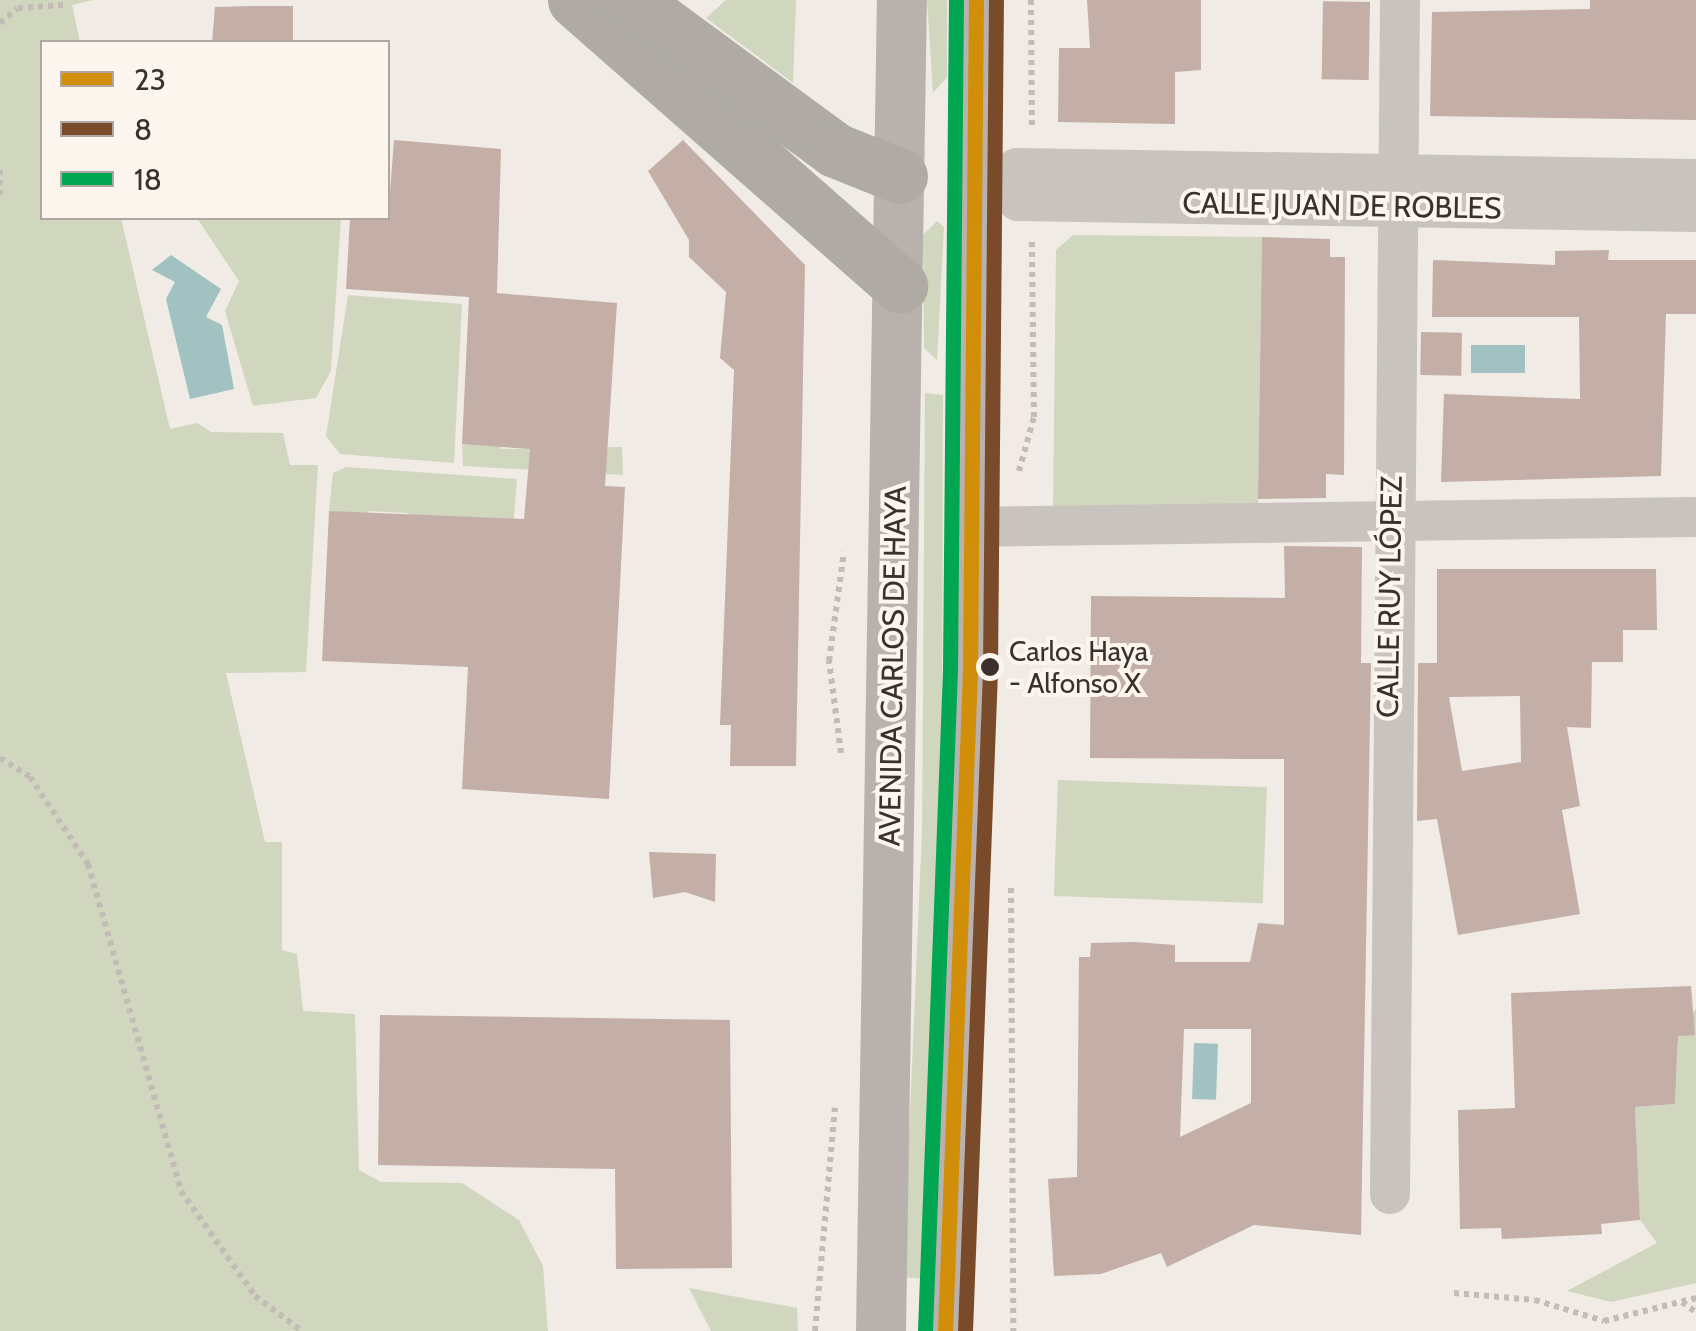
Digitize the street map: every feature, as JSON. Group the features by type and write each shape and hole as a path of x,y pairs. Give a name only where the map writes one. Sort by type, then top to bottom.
{"highway":[{"path":"575,0 900,286"},
{"path":"631,0 835,150 900,176"}],"main road":[{"name":"AVENIDA CARLOS DE HAYA","path":"881,1331 902,0"},
{"path":"945,1331 969,527 985,179 976,0"},
{"path":"900,176 985,179"}],"street":[{"name":"CALLE RUY LÓPEZ","path":"1390,1194 1390,524 1400,0"},
{"name":"CALLE JUAN DE ROBLES","path":"985,179 1017,168 1395,189 1696,212"},
{"name":"CALLE JUAN DE ROBLES","path":"1395,189 1696,179"},
{"path":"969,527 1696,517"}],"path":[{"path":"0,23 18,8 64,5"},
{"path":"0,170 0,197"},
{"path":"842,764 829,661 844,538"},
{"path":"0,758 30,777 88,864 181,1191 255,1296 302,1331"},
{"path":"815,1331 836,1093"},
{"path":"1454,1294 1535,1300 1604,1321 1696,1298"},
{"path":"1682,1302 1696,1312"}],"green space":[{"path":"0,0 93,0 72,5 80,40 40,40 40,220 121,220 170,429 197,423 211,432 283,433 290,465 318,465 306,672 226,673 265,842 282,842 282,950 297,954 303,1011 355,1014 359,1170 381,1182 462,1183 519,1220 543,1266 548,1331 0,1331"},
{"path":"726,0 796,0 793,83 706,18"},
{"path":"927,0 947,0 947,77 933,93"},
{"path":"198,220 341,220 331,371 316,398 253,406 225,311 239,281"},
{"path":"937,221 944,227 937,360 924,348 923,235"},
{"path":"1073,235 1262,237 1258,506 1053,507 1056,250"},
{"path":"348,295 462,304 454,463 340,454 326,436"},
{"path":"925,393 943,395 942,811 924,1279 903,1277 922,831"},
{"path":"500,438 501,449 622,447 623,475 463,466 462,445"},
{"path":"346,467 517,479 512,541 409,523 408,513 368,511 368,519 329,511 333,473"},
{"path":"1058,780 1267,787 1263,903 1054,896"},
{"path":"1696,1009 1696,1283 1611,1302 1567,1291 1657,1243 1640,1220 1635,1107 1675,1104 1678,1046 1668,1046"},
{"path":"689,1288 797,1308 798,1331 711,1331"}],"water":[{"path":"171,255 221,289 206,317 222,325 234,389 190,399 166,299 175,282 152,270"},
{"path":"1471,345 1525,345 1525,373 1471,373"},
{"path":"1194,1043 1218,1044 1216,1100 1192,1099"}],"building":[{"path":"1087,0 1201,0 1201,70 1175,72 1175,124 1058,122 1059,48 1090,48"},
{"path":"1590,0 1696,0 1696,120 1430,116 1432,12 1590,9"},
{"path":"1323,1 1370,2 1369,80 1322,79"},
{"path":"293,6 293,40 212,40 215,7"},
{"path":"394,140 501,149 497,293 617,303 605,486 625,487 609,799 462,789 468,667 322,661 329,511 524,519 530,449 462,444 469,297 346,289 350,220 390,220"},
{"path":"683,140 805,265 796,766 730,766 731,725 720,725 734,370 720,358 726,292 689,257 689,240 648,171"},
{"path":"1262,237 1330,239 1330,257 1345,257 1344,475 1326,474 1326,498 1258,499"},
{"path":"1609,250 1608,260 1696,260 1696,314 1666,314 1661,476 1441,482 1444,394 1580,399 1579,317 1432,317 1433,260 1555,265 1555,251"},
{"path":"1421,332 1462,333 1461,376 1420,375"},
{"path":"1284,546 1362,547 1361,663 1371,663 1361,1235 1254,1225 1167,1267 1161,1253 1101,1274 1054,1276 1048,1179 1077,1177 1079,957 1090,957 1091,943 1135,942 1175,945 1175,962 1250,962 1258,923 1284,925 1284,759 1090,758 1091,596 1285,598","holes":["1184,1029 1251,1029 1251,1103 1180,1137"]},
{"path":"1437,569 1656,569 1657,630 1623,630 1623,662 1592,662 1591,728 1567,727 1580,806 1562,810 1580,914 1458,935 1437,819 1417,821 1418,663 1437,663","holes":["1520,696 1521,762 1462,771 1449,697"]},
{"path":"649,852 716,854 715,902 685,892 653,898"},
{"path":"1691,986 1695,1035 1678,1036 1675,1104 1635,1107 1640,1220 1601,1224 1602,1234 1502,1239 1501,1228 1460,1229 1458,1110 1515,1108 1511,993"},
{"path":"380,1015 730,1020 732,1268 616,1269 615,1169 378,1165"}],"transit line":[{"name":"18","path":"925,1330 950,670 956,0"},
{"name":"23","path":"945,1331 970,670 976,0"},
{"name":"8","path":"965,1331 990,670 996,0"}],"place":[{"name":"Carlos Haya - Alfonso X","path":"990,667"}]}
